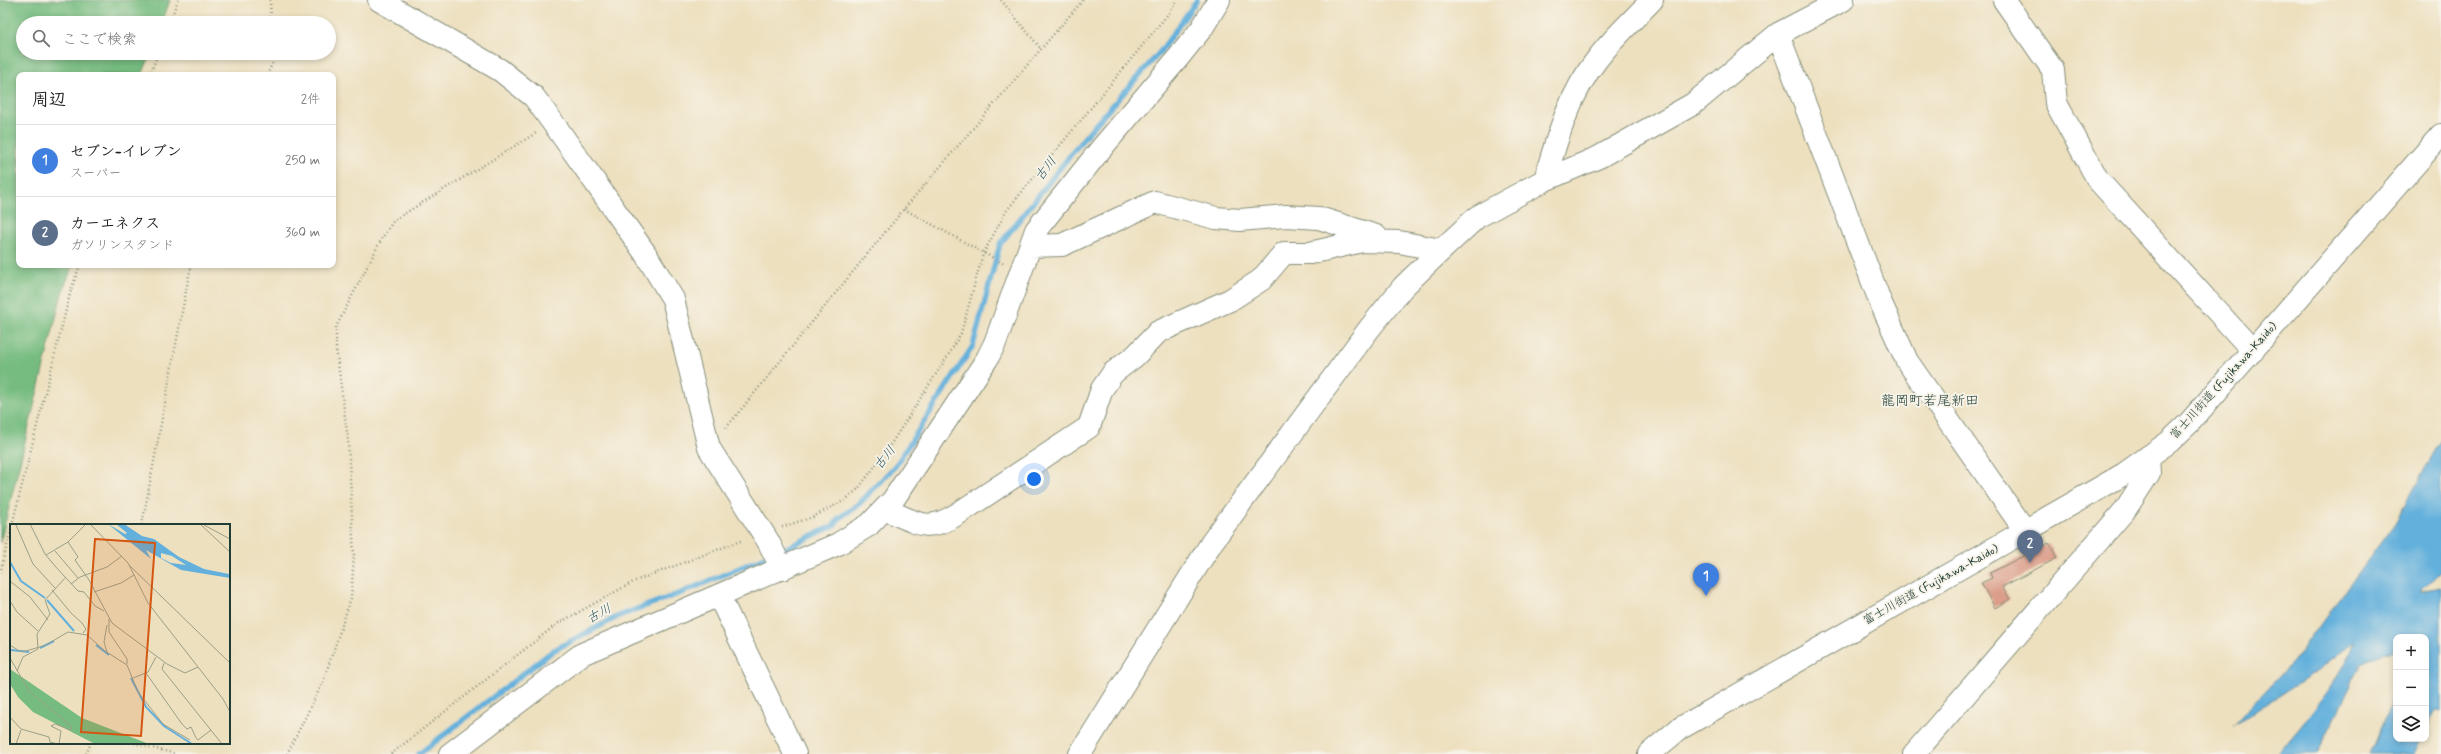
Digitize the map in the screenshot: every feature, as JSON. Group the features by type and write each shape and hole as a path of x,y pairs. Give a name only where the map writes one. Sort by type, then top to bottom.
{"street":[{"path":"379,0 500,70 534,97 553,123 645,253 672,299 709,448 765,537 780,566"},
{"path":"450,754 582,654 719,596 780,566 838,544 874,519 893,500 989,353 1036,230 1053,206 1202,28 1219,0"},
{"path":"1545,180 1556,140 1572,100 1598,58 1652,0"},
{"path":"1080,754 1212,542 1369,329 1403,287 1477,217 1545,180 1599,157 1693,104 1778,34 1843,0"},
{"path":"2004,0 2053,70 2056,102 2098,180 2253,351"},
{"path":"1778,34 1880,301 1907,361 2026,532"},
{"name":"富士川街道 (Fujikawa-Kaido)","path":"1649,754 1679,729 2026,532 2124,474 2148,457 2189,423 2441,134"},
{"path":"1030,246 1062,245 1155,202 1216,218 1240,220 1286,216 1319,218 1399,242 1441,250"},
{"path":"891,512 923,526 931,526 941,524 969,507 1090,427 1102,388 1110,378 1158,332 1230,300 1261,280 1284,253 1310,253 1362,241 1399,242"},
{"path":"1914,754 2125,510 2149,473 2148,457"},
{"path":"719,596 796,754"}],"path":[{"path":"172,16 178,0"},
{"path":"270,0 271,16"},
{"path":"1001,0 1041,49"},
{"path":"709,448 904,209 1083,0"},
{"path":"392,754 557,624 582,608 635,581 765,537 813,518 845,500 858,489 887,450 952,352 961,333 970,305 983,254 1007,210 1170,13 1177,0"},
{"path":"151,72 155,60"},
{"path":"268,72 274,60"},
{"path":"287,754 323,682 351,598 354,548 348,440 336,348 336,327 382,238 394,220 553,123"},
{"path":"904,209 990,258 1009,266"},
{"path":"12,524 71,290 79,268"},
{"path":"142,524 188,275 191,268"},
{"path":"0,573 10,533"},
{"path":"86,754 91,744"},
{"path":"138,744 176,754"}],"green space":[{"path":"0,0 170,0 164,16 16,16 16,60 148,60 143,72 16,72 16,268 72,268 62,293 0,543"}],"water":[{"path":"2441,440 2441,571 2420,592 2441,588 2441,711 2436,710 2429,724 2429,634 2393,634 2393,652 2381,654 2362,663 2317,754 2278,754 2331,686 2348,657 2355,641 2312,675 2232,726 2293,662 2395,523"},
{"path":"2393,700 2393,742 2420,742 2414,754 2369,754"}],"building":[{"path":"2049,543 2057,558 2002,587 2010,599 1995,608 1981,583 1992,578 1990,573"}],"waterway":[{"name":"古川","path":"778,552 835,525 838,519 859,504 896,465 973,346 1000,244 1087,134 1160,52 1197,0"},
{"name":"古川","path":"419,754 554,650 621,615 681,593 770,555"}],"place":[{"name":"カーエネクス","path":"2030,563"},
{"name":"セブン-イレブン","path":"1706,596"}],"district":[{"name":"龍岡町若尾新田","path":"1930,401"}]}
